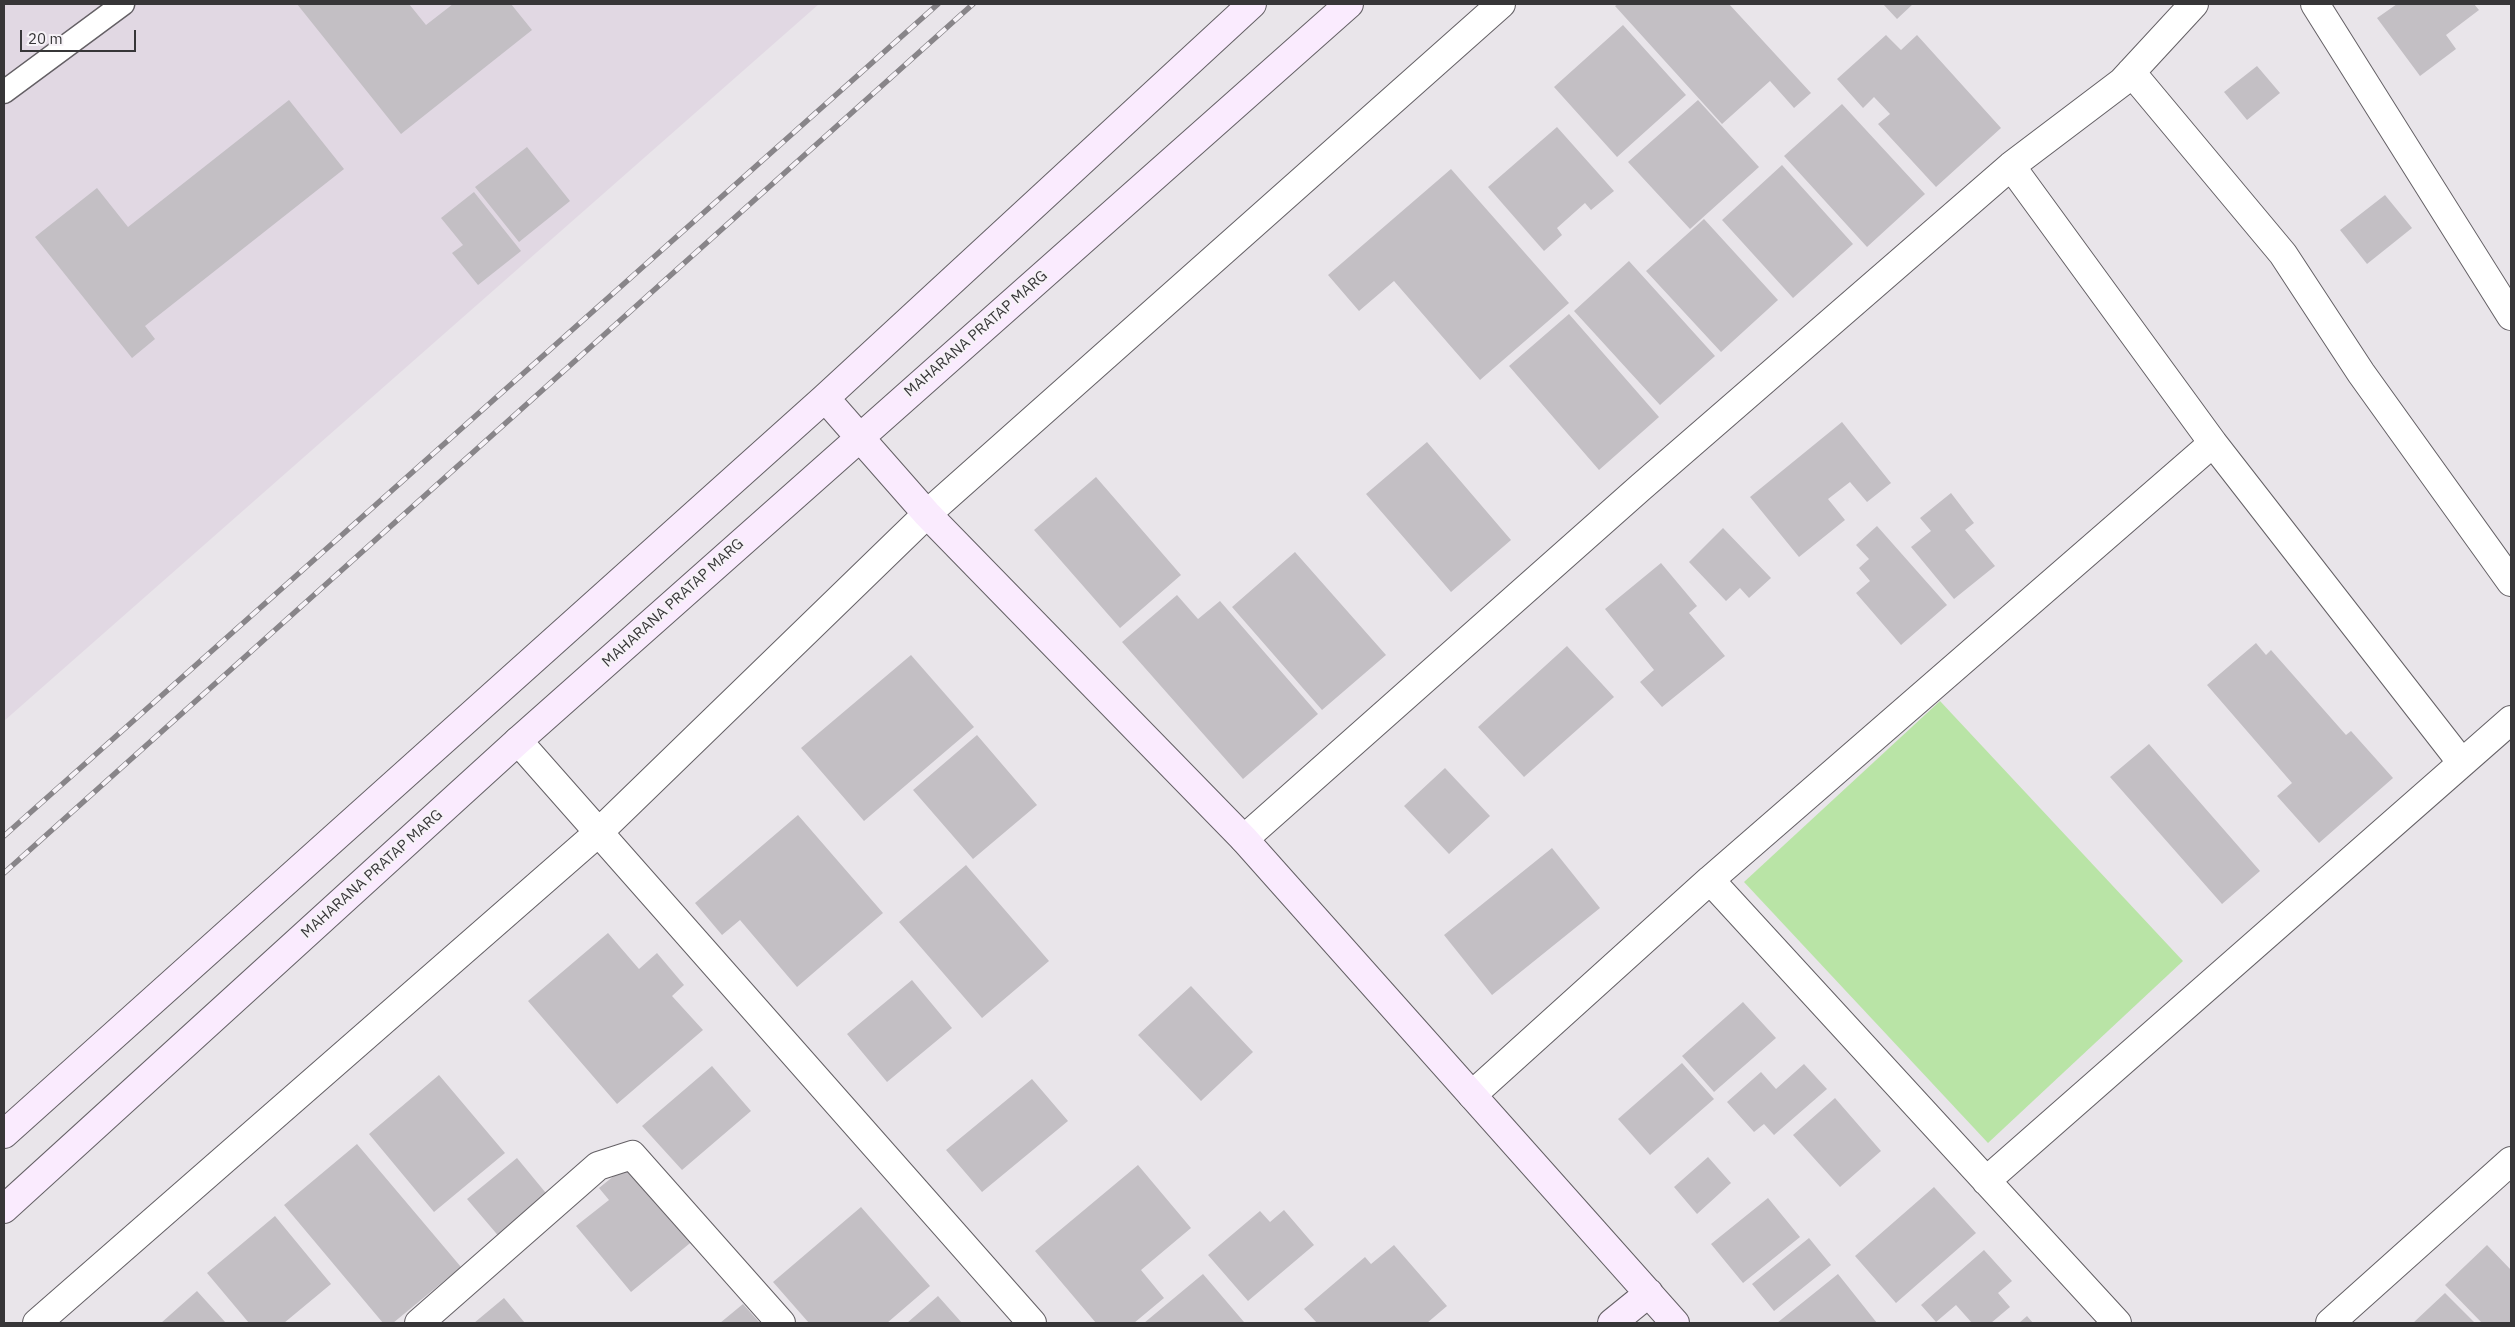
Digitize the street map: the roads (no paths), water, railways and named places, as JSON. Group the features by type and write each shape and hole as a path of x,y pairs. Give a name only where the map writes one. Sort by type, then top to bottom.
{"main road":[{"path":"4,1134 825,398 1252,4"},
{"name":"MAHARANA PRATAP MARG","path":"4,1209 518,741 859,436 1349,4"},
{"path":"825,398 927,514 1244,839 1675,1323"},
{"path":"1612,1323 1648,1293"}],"street":[{"path":"37,1323 599,832 927,514 1500,4"},
{"path":"1244,839 1649,481 2011,166 2122,82 2194,4"},
{"path":"2315,4 2511,316"},
{"path":"2131,72 2283,254 2361,373 2511,582"},
{"path":"2011,166 2213,443 2462,763"},
{"path":"1472,1095 1710,880 2213,443"},
{"path":"1986,1181 2511,720"},
{"path":"518,741 1032,1323"},
{"path":"1710,880 2117,1323"},
{"path":"419,1323 598,1166 632,1155 782,1323"},
{"path":"2330,1323 2511,1161"}],"lane":[{"path":"4,92 123,4"}],"railway":[{"path":"4,836 938,4"},
{"path":"4,873 973,4"}]}
